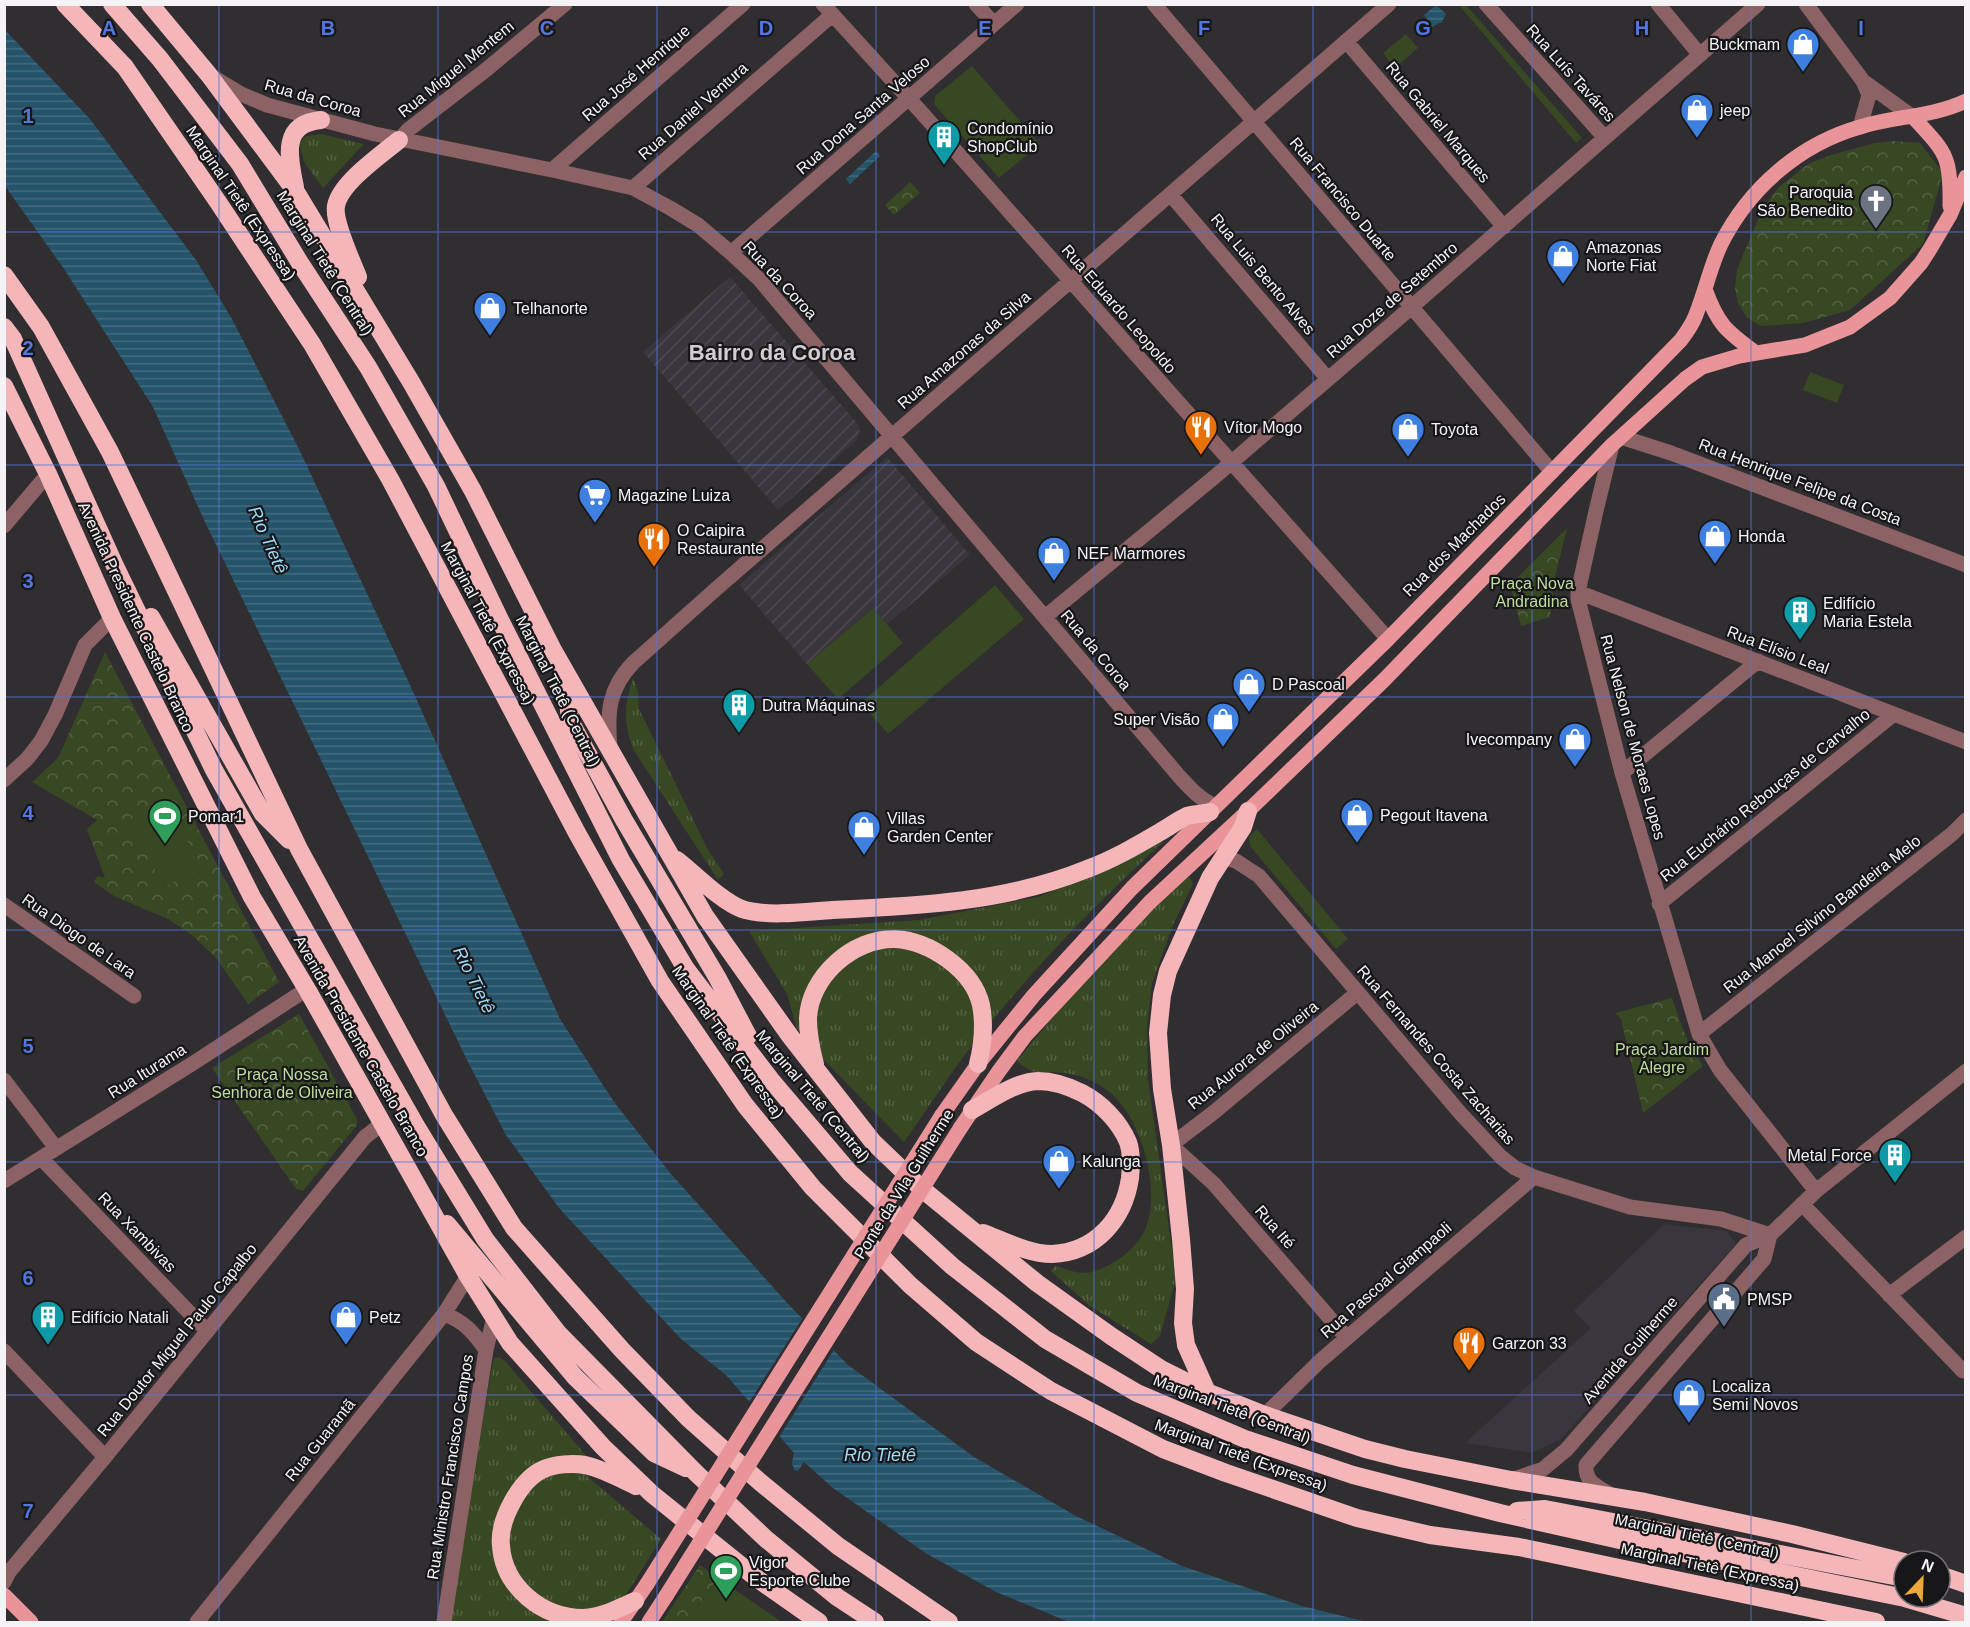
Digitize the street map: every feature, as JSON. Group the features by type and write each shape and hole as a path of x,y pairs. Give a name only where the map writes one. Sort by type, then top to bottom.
{"highway":[{"name":"Marginal Tietê (Expressa)","path":"64,4 125,67 312,344 390,479 577,833 660,981 751,1113 813,1188 910,1285 976,1342 1051,1391 1163,1449 1226,1473 1357,1518 1431,1535 1519,1547 1876,1623"},
{"name":"Marginal Tietê (Central)","path":"112,4 160,59 240,164 300,263 368,367 436,486 500,620 621,860 686,969 771,1080 850,1173 952,1266 1045,1339 1137,1393 1245,1438 1353,1475 1500,1513 1624,1541 1905,1598 1965,1616"},
{"path":"150,4 209,75 296,192 375,321 473,491 566,672 705,916 790,1036 873,1142 922,1189 1037,1283 1161,1369 1207,1392 1265,1415 1365,1449 1511,1480 1645,1502 1792,1534 1892,1559"},
{"path":"296,192 290,162 290,141 295,132 308,122 321,120"},
{"path":"375,321 340,229 335,208 344,189 399,140"},
{"path":"4,275 41,327 110,452 299,849 444,1115 514,1228 622,1350 688,1418 760,1482 838,1546 949,1623"},
{"path":"4,327 13,339 115,566 214,770 416,1126 485,1239 558,1334 696,1473 771,1543 837,1597 875,1623"},
{"name":"Avenida Presidente Castelo Branco","path":"4,387 48,474 112,618 252,897 307,989 468,1276 510,1343 576,1419 652,1494 759,1580 819,1623"},
{"path":"115,566 134,587 263,814 299,849"},
{"path":"566,672 570,721 624,820 717,977 771,1080"},
{"path":"671,856 697,875 724,900 752,912 801,912 944,903 980,899 1089,869 1187,817 1213,809"},
{"path":"1207,1392 1186,1346 1183,1323 1185,1289 1171,1145 1162,1089 1158,1033 1162,994 1168,971 1210,878 1243,827 1248,811"},
{"path":"816,1069 810,1046 808,1019 814,991 822,977 832,966 857,949 876,941 895,939 938,952 956,966 971,984 980,1003 982,1016 984,1041 978,1064"},
{"path":"969,1228 1036,1251 1052,1254 1083,1247 1102,1234 1119,1215 1128,1194 1131,1169 1128,1143 1114,1119 1094,1100 1068,1086 1037,1081 1013,1088 972,1110"},
{"path":"431,1208 458,1235 575,1377 654,1453 696,1473"},
{"path":"635,1601 608,1613 584,1618 567,1616 543,1608 528,1599 515,1585 505,1568 500,1544 508,1509 523,1486 543,1469 558,1465 583,1465 608,1472 652,1494"},
{"path":"1500,1513 1545,1509 1892,1576"}],"main road":[{"path":"158,4 170,27"},
{"name":"Rua dos Machados","path":"1213,809 1388,639 1681,340 1694,319 1720,245 1745,205 1777,171 1816,144 1860,126 1913,117 1954,107 1965,101"},
{"path":"1913,117 1941,147 1948,161 1950,215"},
{"path":"1248,811 1385,679 1617,441 1685,379 1702,367 1722,359 1805,345 1850,327 1890,298 1922,263 1950,215 1965,177"},
{"path":"1705,289 1712,309 1729,334 1756,353"},
{"name":"Ponte da Vila Guilherme","path":"621,1623 942,1115 978,1064 1054,972 1132,888 1213,809"},
{"name":"Ponte da Vila Guilherme","path":"649,1623 961,1127 1025,1036 1150,902 1248,811"},
{"path":"4,1595 31,1623"}],"street":[{"name":"Rua Miguel Mentem","path":"399,140 408,130 487,69 565,4"},
{"name":"Rua José Henrique","path":"552,170 743,4"},
{"path":"976,4 994,24"},
{"name":"Rua Dona Santa Veloso","path":"731,253 1017,4"},
{"name":"Rua Francisco Duarte","path":"1154,4 1552,472"},
{"name":"Rua Amazonas da Silva","path":"610,748 609,707 623,673 716,589 1389,4"},
{"name":"Rua Luís Taváres","path":"1486,4 1605,138"},
{"path":"1658,4 1701,55"},
{"name":"Rua Doze de Setembro","path":"1045,617 1231,463 1758,4"},
{"path":"1806,4 1863,81 1869,95 1860,126"},
{"name":"Rua Eduardo Leopoldo","path":"827,10 910,99 1388,639"},
{"name":"Rua Daniel Ventura","path":"633,188 827,10"},
{"name":"Rua Gabriel Marques","path":"1346,41 1504,227"},
{"name":"Rua da Coroa","path":"209,75 241,94 267,105 321,120 399,140 633,188 698,225 767,288 1185,783 1213,809"},
{"path":"1863,81 1913,117"},
{"name":"Rua Luis Bento Alves","path":"1170,194 1328,379"},
{"name":"Rua Henrique Felipe da Costa","path":"1617,441 1671,453 1965,565"},
{"name":"Rua Nelson de Moraes Lopes","path":"1617,441 1578,592 1622,773 1698,1034 1720,1070 1816,1191"},
{"path":"4,526 48,474"},
{"name":"Rua Elísio Leal","path":"1578,592 1965,742"},
{"path":"4,780 27,759 41,741 55,715 85,645 112,618"},
{"path":"1622,773 1758,661"},
{"name":"Rua Euchário Rebouças de Carvalho","path":"1659,904 1894,714"},
{"name":"Rua Manoel Silvino Bandeira Melo","path":"1698,1034 1952,834 1965,820"},
{"name":"Rua Fernandes Costa Zacharias","path":"1222,857 1236,861 1259,876 1488,1146 1515,1168 1534,1177 1630,1207 1721,1219 1770,1235"},
{"name":"Rua Diogo de Lara","path":"4,905 134,996"},
{"name":"Rua Iturama","path":"4,1181 307,989"},
{"name":"Rua Aurora de Oliveira","path":"1171,1145 1358,993"},
{"name":"Avenida Guilherme","path":"1511,1480 1543,1469 1575,1441 1746,1245 1770,1235 1816,1191 1965,1071"},
{"path":"4,1080 56,1149"},
{"name":"Rua Doutor Miguel Paulo Capalbo","path":"4,1582 9,1572 365,1137 383,1123"},
{"name":"Rua Ité","path":"1171,1145 1214,1184 1347,1338"},
{"name":"Rua Xambivas","path":"41,1158 207,1331"},
{"name":"Rua Pascoal Giampaoli","path":"1265,1415 1347,1338 1534,1177"},
{"path":"1802,1204 1963,1371"},
{"name":"Avenida Guilherme","path":"1615,1497 1588,1480 1585,1474 1586,1465 1764,1259 1770,1235"},
{"path":"1889,1295 1965,1237"},
{"name":"Rua Guarantã","path":"197,1623 444,1314 468,1276"},
{"path":"444,1314 462,1322 486,1350"},
{"name":"Rua Ministro Francisco Campos","path":"444,1623 486,1350 494,1317"},
{"path":"4,1351 105,1457"},
{"path":"1629,1379 1647,1394"}],"shaded area":[{"path":"730,277 858,424 860,432 856,441 778,510 643,352"},
{"path":"887,457 970,555 887,624 872,608 807,664 739,585"},
{"path":"1664,1224 1727,1231 1736,1244 1560,1440 1532,1453 1465,1443 1591,1328 1574,1311"}],"green space":[{"path":"1459,5 1466,5 1582,138 1576,143"},
{"path":"1406,34 1418,48 1395,68 1383,53"},
{"path":"972,66 1040,144 999,178 934,104 935,96"},
{"path":"321,134 364,144 323,188 304,162 299,143 306,136"},
{"path":"1894,141 1920,143 1943,173 1923,244 1850,310 1803,323 1761,326 1747,318 1738,303 1735,289 1737,269 1763,208 1779,187 1808,164 1875,143"},
{"path":"910,182 920,193 894,215 885,205"},
{"path":"1810,372 1844,385 1837,403 1803,390"},
{"name":"Praça Nova Andradina","path":"1567,528 1555,577 1550,617 1521,626 1511,588 1514,581"},
{"path":"995,585 1024,619 888,734 861,703"},
{"path":"873,608 903,643 838,699 807,664"},
{"path":"105,652 279,982 248,1004 216,958 192,935 168,919 114,896 94,882 97,876 105,878 87,829 97,820 32,782 58,758"},
{"path":"633,678 638,692 639,709 708,850 724,874 718,880 633,749 626,714"},
{"name":"Pomar1","path":"166,804 202,867 165,887 129,824"},
{"path":"1257,829 1348,939 1336,949 1250,846 1249,837"},
{"path":"1157,841 1163,842 1084,918 1010,999 964,1056 904,1142 797,1029 787,994 749,931 919,920 1038,897 1090,876"},
{"path":"1190,877 1193,884 1173,925 1152,983 1147,1027 1148,1079 1176,1278 1160,1336 1151,1344 1090,1306 1051,1271 1055,1266 1081,1273 1099,1270 1124,1255 1144,1232 1151,1200 1150,1181 1142,1143 1135,1126 1116,1098 1099,1084 1071,1074 1029,1070 1017,1061 1085,978 1182,878"},
{"name":"Praça Jardim Alegre","path":"1672,998 1685,1035 1703,1066 1643,1113 1621,1019 1615,1013"},
{"name":"Praça Nossa Senhora de Oliveira","path":"299,1014 357,1119 357,1125 303,1191 296,1189 212,1068"},
{"path":"1673,1035 1690,1058 1652,1086 1635,1063"},
{"path":"499,1357 505,1361 588,1458 573,1456 587,1476 661,1539 609,1622 448,1622 492,1367 494,1358"},
{"path":"700,1565 718,1578 687,1622 662,1622"},
{"name":"Vigor Esporte Clube","path":"718,1578 782,1622 687,1622"}],"water":[{"path":"1436,5 1446,14 1442,22 1420,35 1416,30 1427,19 1424,15"},
{"name":"Rio Tietê","path":"4,29 90,119 196,260 232,319 299,449 410,685 560,1019 614,1102 671,1174 790,1306 848,1365 974,1457 1076,1516 1182,1566 1302,1606 1367,1622 1069,1622 996,1592 927,1554 833,1488 804,1462 798,1471 794,1470 792,1463 794,1453 726,1375 681,1339 559,1208 506,1135 468,1062 205,522 153,407 64,269 5,186"},
{"path":"876,151 880,156 850,184 846,179"}],"pier":[{"path":"804,1316 835,1348 778,1439 748,1404"}],"place":[{"name":"Buckmam","path":"1803,73"},
{"name":"jeep","path":"1697,139"},
{"name":"Condomínio ShopClub","path":"944,166"},
{"name":"Paroquia São Benedito","path":"1876,230"},
{"name":"Amazonas Norte Fiat","path":"1563,285"},
{"name":"Telhanorte","path":"490,337"},
{"name":"Vítor Mogo","path":"1201,456"},
{"name":"Toyota","path":"1408,458"},
{"name":"Magazine Luiza","path":"595,524"},
{"name":"Honda","path":"1715,565"},
{"name":"O Caipira Restaurante","path":"654,568"},
{"name":"NEF Marmores","path":"1054,582"},
{"name":"Edifício Maria Estela","path":"1800,641"},
{"name":"D Pascoal","path":"1249,713"},
{"name":"Dutra Máquinas","path":"739,734"},
{"name":"Super Visão","path":"1223,748"},
{"name":"Ivecompany","path":"1575,768"},
{"name":"Pegout Itavena","path":"1357,844"},
{"name":"Pomar1","path":"165,845"},
{"name":"Villas Garden Center","path":"864,856"},
{"name":"Metal Force","path":"1895,1184"},
{"name":"Kalunga","path":"1059,1190"},
{"name":"PMSP","path":"1724,1328"},
{"name":"Edifício Natali","path":"48,1346"},
{"name":"Petz","path":"346,1346"},
{"name":"Garzon 33","path":"1469,1372"},
{"name":"Localiza Semi Novos","path":"1689,1424"},
{"name":"Vigor Esporte Clube","path":"726,1600"}],"district":[{"name":"Bairro da Coroa","path":"772,352"}]}
